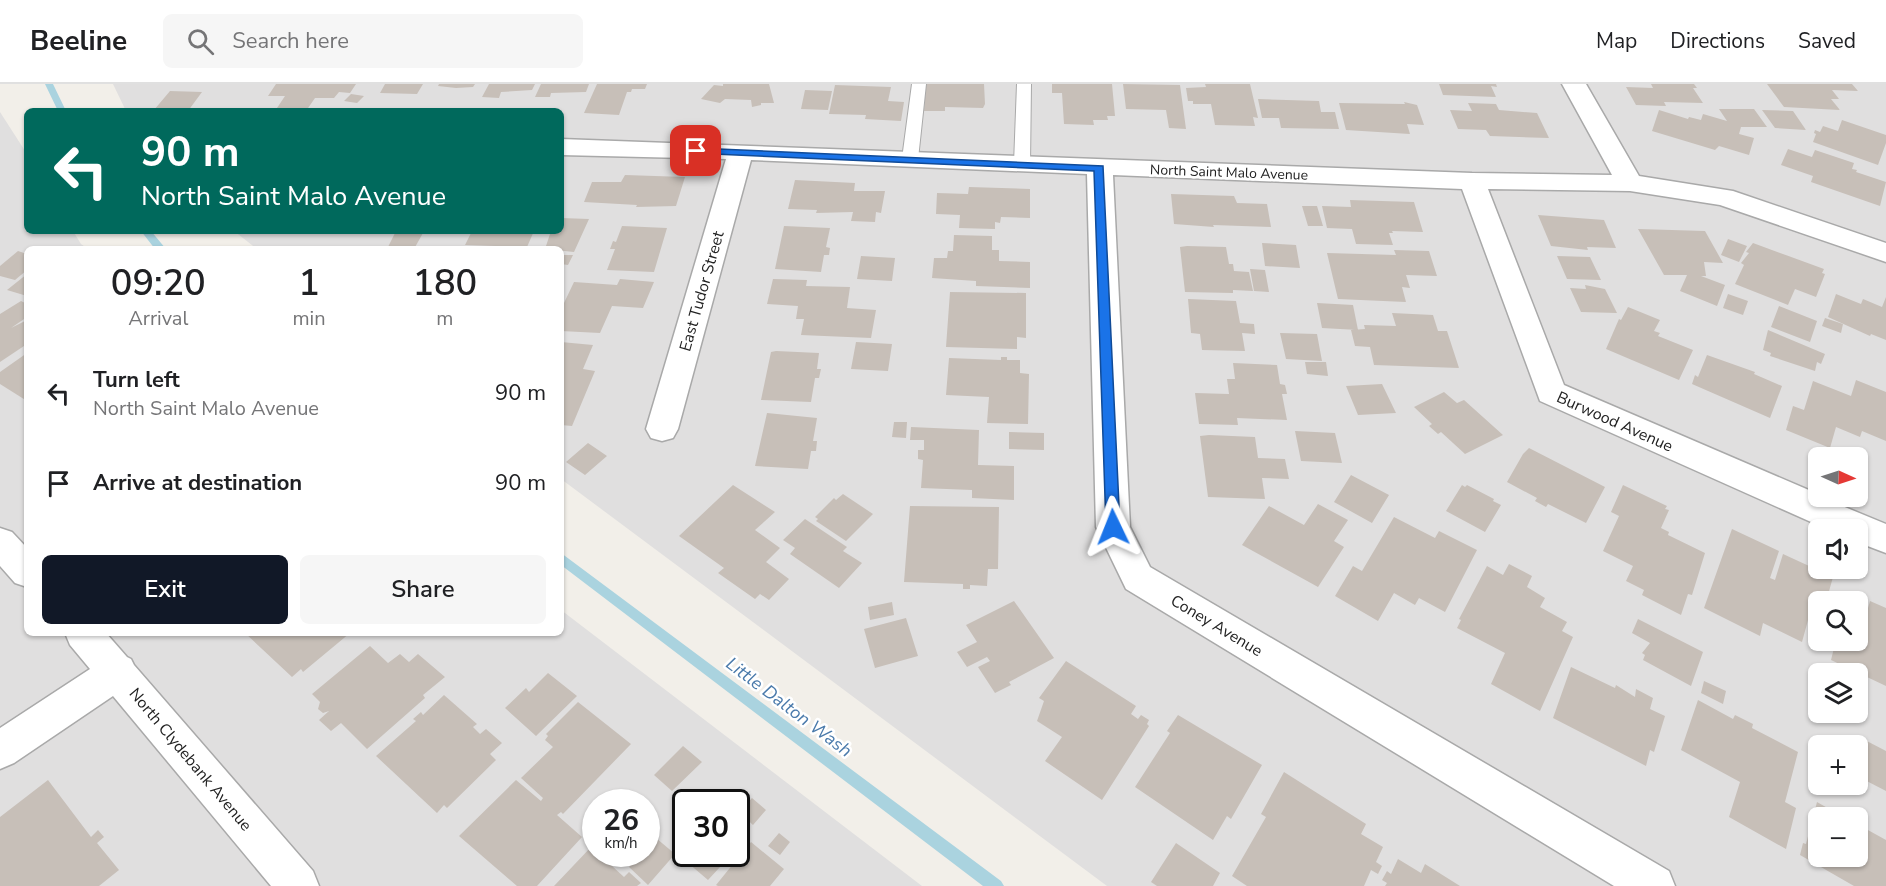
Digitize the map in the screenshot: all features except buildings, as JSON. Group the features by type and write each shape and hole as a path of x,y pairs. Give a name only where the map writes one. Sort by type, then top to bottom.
{"street":[{"path":"1574,84 1630,183"},
{"name":"North Saint Malo Avenue","path":"564,147 1472,181 1630,183 1724,197 1886,253"},
{"name":"East Tudor Street","path":"662,429 741,152"},
{"name":"Coney Avenue","path":"1100,168 1113,527 1138,578 1654,886"},
{"name":"Burwood Avenue","path":"1472,181 1551,393 1886,539"},
{"path":"0,542 24,569"},
{"name":"North Clydebank Avenue","path":"86,636 298,886"},
{"path":"0,750 117,671"}],"lane":[{"path":"910,159 919,84"},
{"path":"1022,164 1024,84"}],"shaded area":[{"path":"113,84 1886,84 1886,886 1107,886 564,481 564,246 253,246 238,234 564,234 564,108 125,108"},
{"path":"0,112 24,149 24,234 75,234 84,246 24,246 24,636 564,636 564,612 922,886 0,886"}],"waterway":[{"name":"Little Dalton Wash","path":"49,84 61,108"},
{"name":"Little Dalton Wash","path":"148,234 158,246"},
{"name":"Little Dalton Wash","path":"564,560 996,886"}],"route":[{"path":"696,151 1100,168 1113,527"}]}
